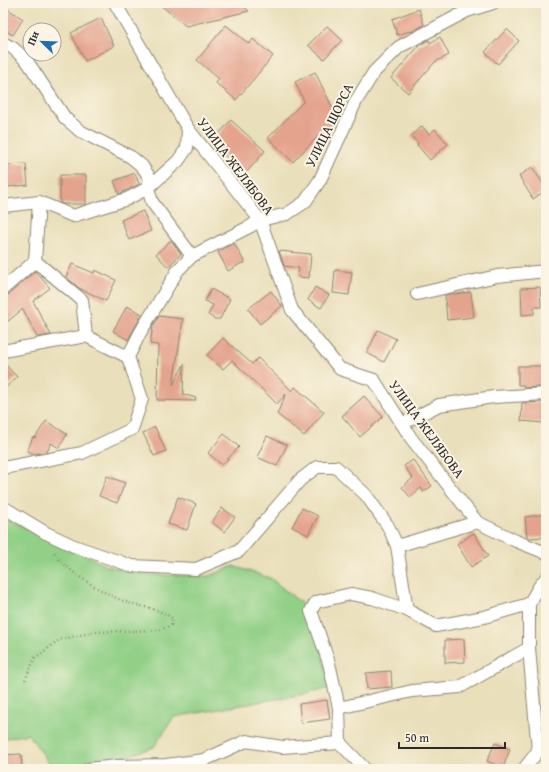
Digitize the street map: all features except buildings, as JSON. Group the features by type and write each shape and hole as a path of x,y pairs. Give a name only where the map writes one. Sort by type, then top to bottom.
{"street":[{"name":"УЛИЦА ЖЕЛЯБОВА","path":"115,3 188,129 260,220 292,310 340,369 374,380 411,438 477,522 516,541 546,553"},
{"name":"УЛИЦА ЩОРСА","path":"128,357 140,333 178,270 192,256 260,220 287,214 305,202 320,180 356,101 374,72 398,47 467,11 493,3"},
{"path":"3,43 13,48 28,61 65,118 80,131 131,157 142,166 150,178 148,188 152,202 192,256"},
{"path":"3,206 39,202 73,216 127,199 148,188 178,161 187,148 188,129"},
{"path":"3,289 35,261 39,202"},
{"path":"35,261 82,300 86,336"},
{"path":"418,294 497,276 546,271"},
{"path":"3,352 86,336 128,357 142,399 132,429 82,453 3,468"},
{"path":"402,424 439,406 494,397 546,394"},
{"path":"3,507 46,533 74,546 132,566 196,569 239,551 300,480 317,467 336,467 366,495 388,526 397,546 408,610"},
{"path":"397,546 477,522"},
{"path":"524,769 542,748 529,648 529,604 546,578"},
{"path":"365,769 340,743 339,708 329,663 311,611 316,602 351,594 372,598 408,610 436,626 484,617 529,604"},
{"path":"339,708 412,691 460,687 529,648"},
{"path":"88,769 117,766 166,765 204,760 246,741 282,747 314,743 340,743"}],"path":[{"path":"25,680 35,658 59,640 93,632 128,632 165,628 171,625 172,619 167,614 128,602 96,587 70,569 55,554 46,533"}],"green space":[{"path":"3,518 61,542 106,566 152,575 210,576 233,566 270,578 311,611 331,688 174,717 154,747 114,761 53,768 28,734 3,739"}]}
